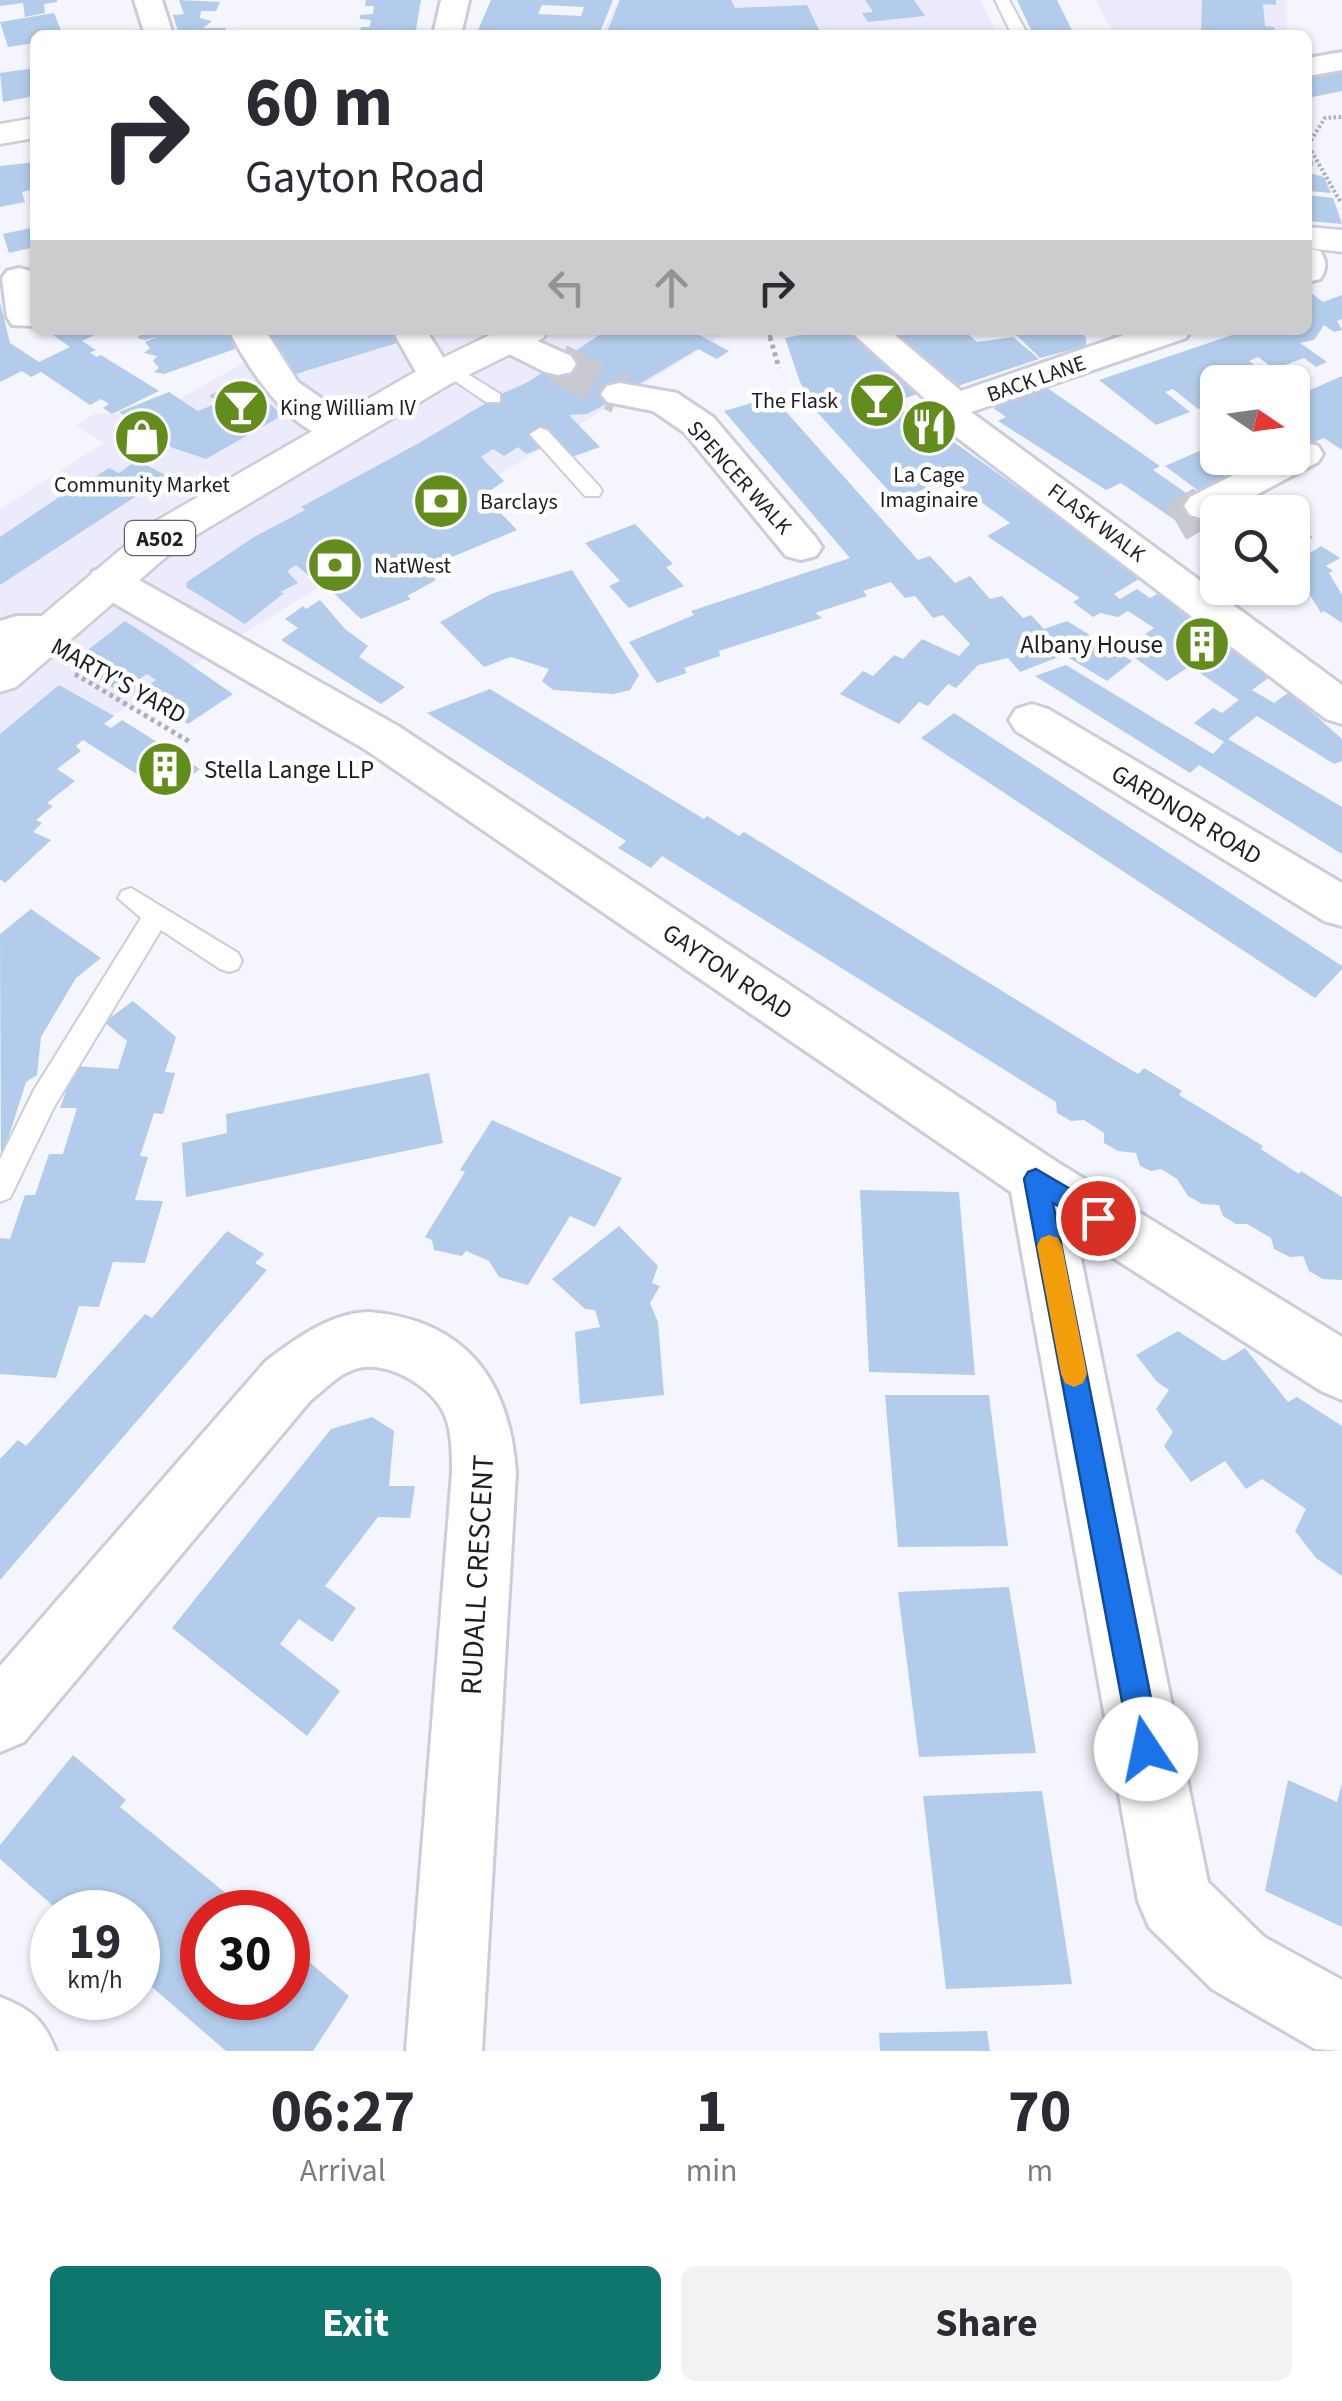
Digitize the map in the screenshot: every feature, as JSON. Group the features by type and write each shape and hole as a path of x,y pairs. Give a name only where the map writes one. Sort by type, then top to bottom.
{"main road":[{"path":"0,134 30,129"},
{"path":"1312,238 1342,241"},
{"name":"A502","path":"21,649 166,534 443,372 520,335"}],"street":[{"path":"148,0 158,30"},
{"path":"449,30 456,2"},
{"path":"1312,66 1342,62"},
{"path":"19,278 24,317 30,316"},
{"path":"250,335 267,369 290,398 343,431"},
{"path":"411,335 443,372"},
{"path":"520,335 558,364"},
{"name":"FLASK WALK","path":"873,335 955,405 951,415 1147,537 1342,708"},
{"name":"BACK LANE","path":"955,405 1158,335"},
{"name":"SPENCER WALK","path":"620,394 664,401 698,425 801,547"},
{"path":"1225,495 1264,475"},
{"name":"GAYTON ROAD","path":"108,581 382,738 1036,1179 1342,1371"},
{"name":"GARDNOR ROAD","path":"1032,720 1342,907"},
{"path":"1036,1179 1176,1901 1238,1964 1342,2022"},
{"name":"RUDALL CRESCENT","path":"0,1718 288,1382 323,1355 353,1341 389,1342 436,1360 464,1382 484,1440 444,2051"},
{"path":"0,2034 18,2051"}],"lane":[{"path":"1002,0 1017,30"},
{"path":"443,372 493,398"},
{"path":"540,434 592,491"},
{"path":"132,898 229,961"},
{"path":"0,1189 44,1099 157,914"}],"path":[{"path":"1312,138 1324,118 1342,118"},
{"path":"1312,151 1330,176 1342,207"},
{"path":"769,335 779,368"},
{"name":"MARTY'S YARD","path":"21,649 68,669 190,742"}],"shaded area":[{"path":"618,0 980,0 995,29 986,30 604,30"},
{"path":"1096,0 1286,0 1287,30 1111,30"},
{"path":"252,335 723,335 0,786 0,509 104,443 75,426 96,413 123,414 169,392 179,399 258,355"}],"building":[{"path":"0,0 57,2 44,4 45,13 25,17 23,3 0,6"},
{"path":"179,0 220,2 216,11 201,11 200,18 212,21 203,28 226,28 178,30 173,15 184,14"},
{"path":"366,0 421,0 416,30 360,30 370,27 371,20 360,19 360,15 373,14 374,6 365,6"},
{"path":"491,0 613,0 601,30 478,30","holes":["542,5 584,7 581,16 538,14"]},
{"path":"620,0 731,0 735,8 807,5 819,30 608,30"},
{"path":"865,0 914,0 925,16 868,22 862,13 873,12"},
{"path":"1017,0 1057,0 1072,30 1068,30 1031,30"},
{"path":"1202,0 1276,0 1276,5 1263,4 1265,26 1274,30 1201,30"},
{"path":"54,13 61,30 30,30 30,44 8,47 0,22"},
{"path":"30,69 30,97 3,102 0,73"},
{"path":"1342,73 1342,91 1312,97 1312,75"},
{"path":"30,163 30,190 22,192 25,202 0,207 0,166"},
{"path":"1312,174 1324,177 1331,193 1312,191"},
{"path":"1312,195 1333,198 1342,224 1312,221"},
{"path":"30,228 30,248 9,253 3,234"},
{"path":"1312,294 1323,302 1342,295 1342,319 1337,321 1342,330 1334,332 1324,325 1314,340 1300,343 1327,362 1316,367 1304,358 1285,365 1269,365 1258,357 1249,361 1254,365 1200,365 1200,408 1173,389 1165,392 1190,412 1156,425 1099,380 1232,335 1312,335"},
{"path":"0,302 10,343 39,362 70,347 53,335 95,335 82,341 96,350 90,353 101,355 159,391 112,414 103,408 109,404 101,399 90,405 41,372 31,377 22,371 0,382"},
{"path":"140,335 231,335 235,349 164,374 154,372 159,368 153,361 157,356 144,353 150,348 145,342 159,336 137,338"},
{"path":"267,335 404,335 407,340 286,377"},
{"path":"599,335 699,335 729,351 717,359 698,349 599,408 587,414 569,415 600,447 572,457 547,431 544,447 526,454 518,447 504,456 493,449 481,457 504,481 491,490 479,490 517,530 423,567 436,580 407,596 411,599 361,619 325,585 322,587 296,565 287,571 298,583 280,592 284,593 245,624 186,587 187,582 254,537 305,510 301,507 419,443 486,403 483,402 528,382"},
{"path":"855,335 923,392 883,406 886,409 874,414 880,420 909,410 1123,563 1149,573 1114,594 1120,599 1137,589 1150,598 1159,593 1275,673 1252,690 1274,703 1289,692 1342,739 1342,761 1334,764 1257,716 1228,739 1342,807 1342,854 1199,765 1190,773 1035,676 1066,665 1213,754 1224,742 1194,723 1213,708 1222,713 1239,700 1190,666 1167,681 1131,655 1153,640 1145,634 1154,628 1128,611 1118,617 1100,613 1093,617 1073,602 1080,598 987,536 1010,523 949,479 897,500 817,412 800,382 785,338"},
{"path":"889,335 969,335 977,342 1013,337 1039,359 952,388"},
{"path":"1016,335 1086,338 1086,346 1040,358"},
{"path":"1342,376 1342,450 1324,438 1310,444 1310,390"},
{"path":"240,379 283,415 206,459 173,448 119,412 169,392 198,411 220,402 209,396"},
{"path":"1043,385 1160,466 1153,470 1200,502 1200,516 1182,525 1121,483 1106,490 998,421 1006,417 993,408"},
{"path":"773,397 918,560 930,556 955,583 970,576 990,599 1002,596 1023,618 1031,615 1044,629 1067,621 1132,661 1107,681 1064,655 1020,672 1008,658 978,665 956,688 948,684 928,706 919,702 899,724 840,694 863,671 873,676 894,655 903,659 922,639 959,656 970,644 943,615 933,618 915,596 905,598 891,582 863,591 867,596 815,613 822,618 719,651 720,656 684,668 687,673 657,683 629,642 694,615 691,611 850,558 724,411"},
{"path":"1200,451 1200,475 1228,478 1200,492 1165,466"},
{"path":"137,460 167,476 0,585 0,537 80,483 109,468 119,473"},
{"path":"635,524 673,564 666,567 684,586 629,608 609,586 620,581 585,543"},
{"path":"1321,546 1340,558 1326,566 1333,571 1329,573 1342,595 1342,623 1324,611 1321,613 1310,595 1310,553"},
{"path":"572,570 639,675 630,690 613,694 553,690 542,681 549,669 511,657 484,667 440,622 491,594"},
{"path":"320,600 345,629 368,646 359,657 405,687 381,704 281,640 298,628 285,619"},
{"path":"125,621 233,694 188,724 142,690 156,680 147,674 133,684 139,688 128,697 71,663"},
{"path":"59,685 114,716 104,724 111,728 122,720 200,769 168,794 83,740 76,746 81,751 57,769 75,781 47,803 53,806 36,820 42,823 33,832 51,840 5,883 0,879 0,734"},
{"path":"490,689 704,819 707,816 739,836 744,832 1138,1074 1144,1068 1299,1174 1301,1171 1342,1197 1342,1280 1323,1279 1309,1271 1303,1256 1290,1257 1274,1249 1271,1238 1223,1216 1219,1205 1202,1204 1188,1196 1177,1179 1161,1169 1151,1171 1140,1166 1136,1153 1118,1151 1104,1143 1104,1133 1084,1120 1071,1121 1057,1113 1056,1102 662,856 651,868 618,848 626,841 427,713"},
{"path":"954,713 1342,969 1315,998 921,738"},
{"path":"31,909 101,958 76,978 41,1037 37,1075 26,1082 1,1161 0,934"},
{"path":"133,1001 176,1037 165,1072 175,1073 163,1114 154,1113 140,1156 148,1157 135,1200 163,1201 145,1263 113,1262 99,1307 79,1306 56,1378 0,1374 0,1238 10,1239 25,1195 35,1195 49,1154 63,1154 77,1108 60,1108 75,1066 118,1069 127,1041 104,1022"},
{"path":"429,1073 443,1143 186,1197 182,1143 227,1133 226,1114"},
{"path":"492,1120 622,1178 595,1227 570,1216 528,1285 499,1277 489,1261 466,1251 462,1256 434,1250 432,1240 425,1237"},
{"path":"860,1190 959,1192 975,1375 869,1372"},
{"path":"619,1226 658,1266 652,1283 660,1286 650,1303 658,1322 664,1395 580,1404 575,1332 600,1327 595,1310 585,1309 552,1279"},
{"path":"227,1231 264,1254 255,1263 267,1270 0,1580 0,1459 18,1440 26,1446 145,1314 152,1318"},
{"path":"1178,1331 1224,1361 1245,1348 1288,1402 1297,1397 1342,1426 1342,1576 1316,1558 1295,1531 1306,1509 1262,1479 1246,1489 1225,1461 1191,1482 1164,1446 1173,1432 1156,1409 1169,1390 1157,1382 1136,1355"},
{"path":"885,1395 989,1395 1008,1546 898,1547"},
{"path":"372,1417 394,1431 389,1486 415,1486 410,1518 378,1517 325,1586 356,1608 332,1642 299,1619 280,1644 340,1691 307,1736 172,1628 331,1429"},
{"path":"1009,1587 1036,1753 919,1757 898,1592"},
{"path":"73,1755 126,1800 120,1807 222,1890 180,1890 180,2011 160,1994 160,1890 35,1890 0,1859 0,1845"},
{"path":"1288,1780 1337,1802 1342,1783 1342,1927 1265,1891"},
{"path":"1042,1791 1072,1984 946,1989 923,1796"},
{"path":"310,1963 349,1996 313,2051 226,2051 190,2020 310,2020"},
{"path":"987,2031 990,2051 880,2051 879,2033"}],"tunnel":[{"path":"558,364 620,394"},
{"path":"1176,522 1200,508"}],"slow traffic":[{"path":"1049,1246 1074,1374"}],"place":[{"name":"The Flask","path":"877,400"},
{"name":"King William IV","path":"241,407"},
{"name":"La Cage Imaginaire","path":"929,427"},
{"name":"Community Market","path":"142,437"},
{"name":"Barclays","path":"441,501"},
{"name":"NatWest","path":"335,565"},
{"name":"Albany House","path":"1202,644"},
{"name":"Stella Lange LLP","path":"165,769"}],"route":[{"path":"1098,1218 1036,1179 1146,1749"}]}
